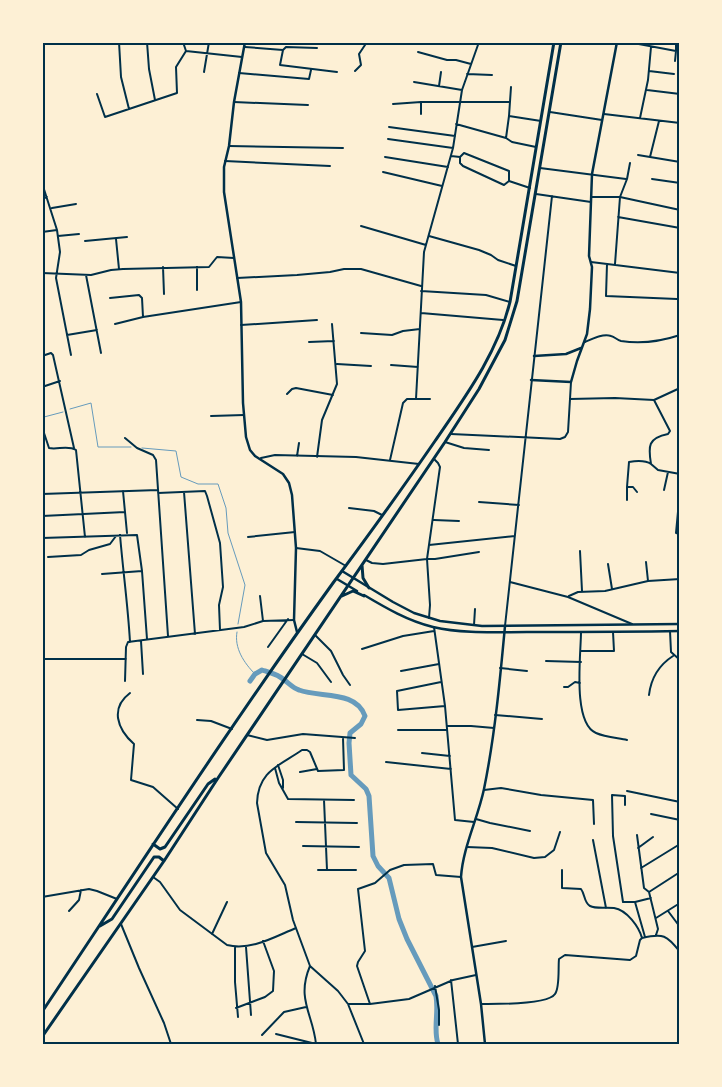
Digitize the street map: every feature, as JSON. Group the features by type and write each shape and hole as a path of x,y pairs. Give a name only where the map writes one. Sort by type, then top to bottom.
{"main road":[{"path":"42,1037 164,861 288,673 434,459 479,389 506,340 515,309 561,42"},
{"path":"42,1011 232,729 473,386 498,339 510,302 554,43"},
{"path":"362,564 363,578 369,588"},
{"path":"339,598 349,592 356,592 364,596"},
{"path":"153,844 160,849 165,847 208,784 218,778"},
{"path":"97,928 112,918 154,857 159,857 164,861"}],"street":[{"path":"119,42 121,77 129,109"},
{"path":"147,42 149,69 155,100"},
{"path":"183,42 186,51"},
{"path":"204,72 209,42"},
{"path":"245,42 225,161 223,176 224,192 241,302 246,437 250,450 255,456 261,458 283,474 289,483 292,495 296,548 294,620 298,635"},
{"path":"355,71 360,64 359,54 367,42"},
{"path":"416,399 423,258 453,148 462,90 479,42"},
{"path":"450,434 560,439 568,432 571,382 585,342 590,309 591,262 589,256 592,174 617,42"},
{"path":"628,42 676,51"},
{"path":"675,61 676,42"},
{"path":"244,47 283,50 286,47 318,48"},
{"path":"640,118 647,90 651,47"},
{"path":"283,50 280,65 337,72"},
{"path":"97,94 105,117 177,93 176,67 186,51"},
{"path":"186,51 242,57"},
{"path":"418,52 471,64"},
{"path":"239,73 309,79 311,70"},
{"path":"649,71 674,74"},
{"path":"439,86 441,72"},
{"path":"467,74 492,75"},
{"path":"414,82 462,90"},
{"path":"506,138 511,87"},
{"path":"647,90 680,94"},
{"path":"234,102 308,105"},
{"path":"393,104 421,102 510,102"},
{"path":"421,102 421,114"},
{"path":"549,111 602,120"},
{"path":"604,114 680,123"},
{"path":"509,116 541,121"},
{"path":"650,157 659,120"},
{"path":"456,124 506,138 512,142 537,147"},
{"path":"388,127 455,136"},
{"path":"388,139 453,148"},
{"path":"229,146 343,148"},
{"path":"450,156 460,157 464,153 509,171 509,181"},
{"path":"638,155 680,162"},
{"path":"385,157 448,167"},
{"path":"460,157 460,163 463,166 504,185 509,181"},
{"path":"225,161 330,166"},
{"path":"615,264 620,198 627,179 630,163"},
{"path":"540,168 627,179"},
{"path":"383,172 442,186"},
{"path":"652,179 680,183"},
{"path":"509,181 530,188"},
{"path":"42,183 52,208 57,230 60,252 56,273 71,355"},
{"path":"536,194 591,202"},
{"path":"485,1044 481,1004 461,877 467,847 484,790 496,716 552,196"},
{"path":"591,197 620,198 680,210"},
{"path":"42,198 48,198"},
{"path":"52,208 76,204"},
{"path":"618,217 680,228"},
{"path":"361,226 426,245"},
{"path":"42,232 57,230"},
{"path":"58,236 79,234"},
{"path":"428,236 479,250 498,260 516,266"},
{"path":"85,241 127,237"},
{"path":"116,238 118,269"},
{"path":"42,273 86,275 118,269 209,267 217,257 234,258"},
{"path":"591,262 680,273"},
{"path":"607,264 606,296 677,299"},
{"path":"163,267 164,294"},
{"path":"196,267 197,290"},
{"path":"237,278 361,269 422,286"},
{"path":"86,275 101,353"},
{"path":"421,291 486,295 510,302"},
{"path":"110,298 139,295 142,298 143,317"},
{"path":"115,324 143,317 241,302"},
{"path":"420,313 505,321"},
{"path":"241,325 317,320"},
{"path":"316,457 326,406 337,384 337,364 332,324"},
{"path":"361,333 392,335 403,331 420,329"},
{"path":"67,335 97,330"},
{"path":"585,342 610,335 619,341 638,342 665,340 680,335"},
{"path":"309,342 334,341"},
{"path":"534,356 566,354 582,348"},
{"path":"42,356 51,353 53,355 60,381 76,453 85,537"},
{"path":"337,364 370,366"},
{"path":"391,366 418,367"},
{"path":"532,380 571,382"},
{"path":"42,387 60,381"},
{"path":"287,394 294,388 333,395"},
{"path":"570,399 616,398 654,400 680,388"},
{"path":"390,460 402,403 407,400 430,399"},
{"path":"651,464 649,452 652,441 656,437 668,434 670,431 654,400"},
{"path":"211,416 244,415"},
{"path":"42,427 49,448 74,449"},
{"path":"125,438 137,448 153,455 156,460 168,636"},
{"path":"445,442 464,448 489,450"},
{"path":"298,456 299,443"},
{"path":"261,458 275,455 390,460 419,464"},
{"path":"429,618 427,559 440,467 434,459"},
{"path":"627,500 629,462 648,462 658,470 680,474"},
{"path":"664,490 668,472"},
{"path":"627,487 633,487 637,492"},
{"path":"124,491 127,534"},
{"path":"42,494 205,491 218,536 223,587 219,605 220,630"},
{"path":"184,492 195,634"},
{"path":"679,501 676,533 680,534"},
{"path":"479,502 519,505"},
{"path":"349,508 374,511 382,515"},
{"path":"42,516 125,512"},
{"path":"433,520 459,521"},
{"path":"248,537 295,532"},
{"path":"42,538 127,534 138,536 147,639"},
{"path":"48,557 81,555 89,550 110,544 118,535"},
{"path":"118,535 127,600 130,642"},
{"path":"429,545 515,536"},
{"path":"296,548 320,551 346,566"},
{"path":"580,551 582,592"},
{"path":"366,559 372,563 383,564 479,552"},
{"path":"646,562 648,581"},
{"path":"608,564 612,589"},
{"path":"102,574 142,571"},
{"path":"342,571 400,606 429,618 474,625 505,626 680,624"},
{"path":"337,579 364,596 405,617 434,629"},
{"path":"568,597 582,592 612,589 648,581 680,579"},
{"path":"510,582 568,597 633,624"},
{"path":"260,596 263,620"},
{"path":"474,625 475,609"},
{"path":"125,681 127,643 244,627 263,620 294,620"},
{"path":"268,646 288,620"},
{"path":"434,629 445,706 455,820 476,820 530,831"},
{"path":"362,649 403,636 434,629 482,632 680,631"},
{"path":"670,631 670,649 673,656 680,660"},
{"path":"581,632 580,702 585,720 596,733 627,740"},
{"path":"581,651 614,651 613,632"},
{"path":"315,635 331,650 350,684"},
{"path":"141,640 143,674"},
{"path":"302,654 317,663 331,682"},
{"path":"649,695 652,679 664,662 673,656"},
{"path":"42,659 126,659"},
{"path":"546,660 581,662"},
{"path":"401,671 439,664"},
{"path":"500,668 527,671"},
{"path":"441,682 397,691 398,710 445,706"},
{"path":"564,688 575,682 580,683"},
{"path":"130,693 122,699 119,705 118,716 123,729 134,744 131,780 152,787 178,809"},
{"path":"496,716 542,720"},
{"path":"197,720 211,721 232,729"},
{"path":"447,726 494,728"},
{"path":"398,730 447,730"},
{"path":"247,735 267,740 302,734 354,738"},
{"path":"343,738 344,770 320,772 310,752 302,750 278,764 265,776 256,803 266,853 285,884 296,928 310,966 338,991 348,1004 364,1044"},
{"path":"422,754 450,756"},
{"path":"386,762 451,769"},
{"path":"278,764 283,780 283,788"},
{"path":"275,767 279,783 288,799 354,800"},
{"path":"300,772 317,769"},
{"path":"484,790 501,788 540,795 593,800 594,824"},
{"path":"627,791 680,802"},
{"path":"625,805 625,796 612,795 613,836 623,902 635,902 651,898"},
{"path":"324,800 327,870"},
{"path":"651,814 680,820"},
{"path":"296,822 357,823"},
{"path":"467,847 492,848 534,858 545,857 554,850 560,832"},
{"path":"637,835 644,888 649,892 656,918 658,930 656,935"},
{"path":"638,848 653,838"},
{"path":"593,840 606,908"},
{"path":"641,868 680,844"},
{"path":"303,846 359,847"},
{"path":"370,1004 357,966 365,951 358,891 362,886 375,883 386,872 406,865 433,864 437,876 461,877"},
{"path":"318,870 356,870"},
{"path":"562,870 562,888 581,889 589,905 615,908 624,912 639,928 644,938"},
{"path":"649,892 680,872"},
{"path":"152,877 160,882 180,910 227,945 246,947 296,928"},
{"path":"42,897 82,890 97,890 117,899"},
{"path":"68,911 79,900 82,890"},
{"path":"212,934 226,902"},
{"path":"635,902 644,938"},
{"path":"656,918 680,903"},
{"path":"668,911 680,927"},
{"path":"121,923 138,968 164,1023 171,1044"},
{"path":"481,1004 518,1003 552,998 557,991 560,959 565,956 630,960 636,956 640,940 656,935 665,936 679,952"},
{"path":"236,1008 265,998 274,987 274,971 263,941"},
{"path":"472,947 506,941"},
{"path":"236,947 236,1008 238,1017"},
{"path":"246,947 251,1015"},
{"path":"276,1034 316,1044 306,1007 305,987 310,966"},
{"path":"348,1004 370,1004 409,999 451,980 476,975"},
{"path":"451,980 458,1044"},
{"path":"434,987 439,1010 439,1026"},
{"path":"262,1035 284,1012 306,1007"}],"waterway":[{"path":"70,409 91,403 98,447 131,447"},
{"path":"44,417 63,412"},
{"path":"142,448 176,451 181,477 198,484 218,484 226,508 228,533 245,585 238,624"},
{"path":"237,632 238,649 247,665 255,674"},
{"path":"250,681 255,674 262,670 278,676 299,690 346,698 354,702 365,716 361,724 350,733 351,775 366,789 369,796 373,856 378,866 389,878 399,919 436,996 436,1033 438,1044"}]}
